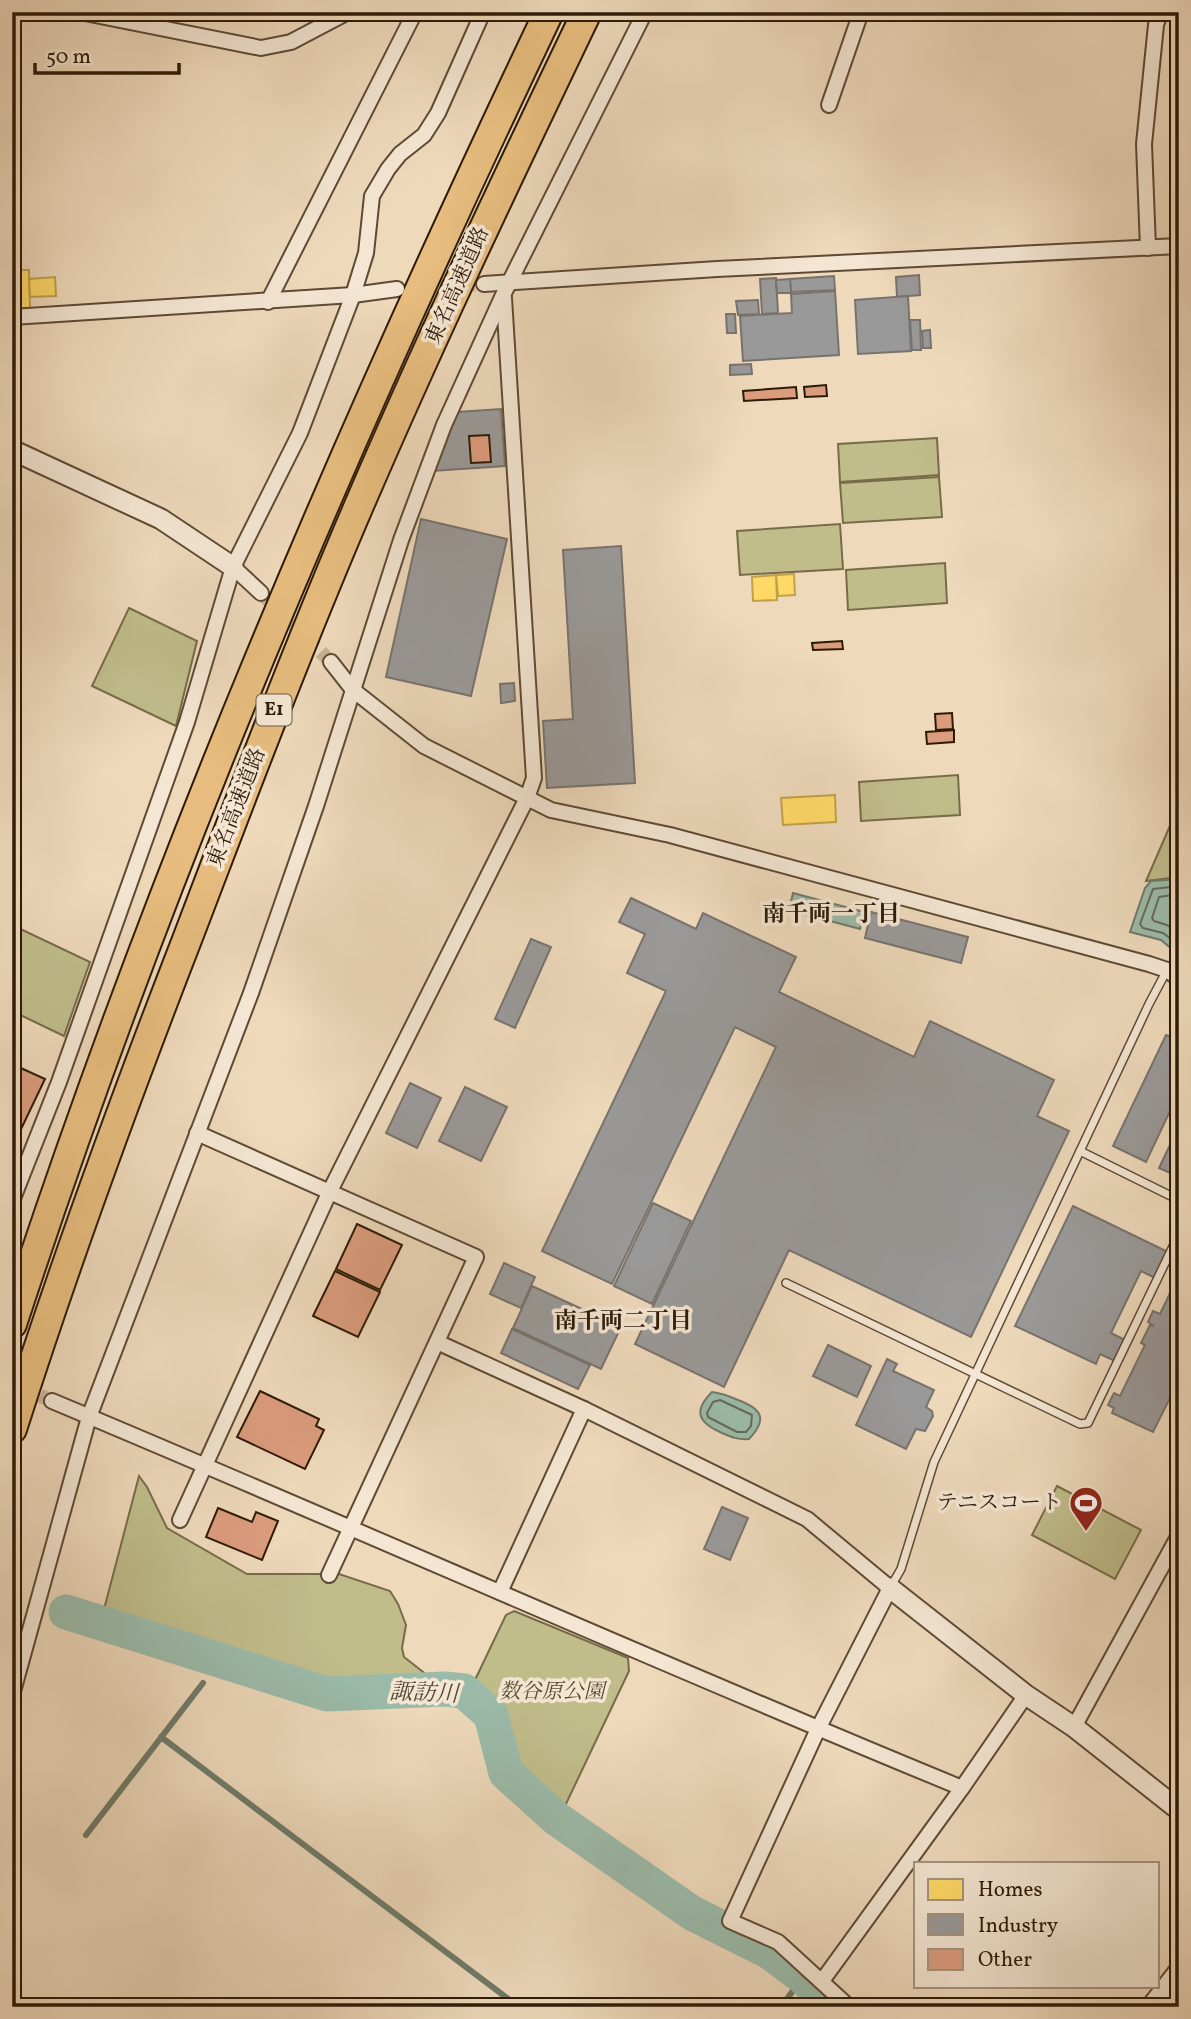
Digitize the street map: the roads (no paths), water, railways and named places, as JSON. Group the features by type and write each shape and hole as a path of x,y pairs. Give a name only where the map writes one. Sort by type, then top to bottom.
{"highway":[{"name":"東名高速道路","path":"12,1324 49,1213 191,825 333,484 464,191 549,12"},
{"name":"東名高速道路","path":"12,1429 122,1107 279,698 348,533 494,206 587,12"}],"street":[{"path":"80,12 261,48 291,42 348,12"},
{"path":"268,302 415,12"},
{"path":"12,1201 59,1082 187,722 233,567 300,433 353,295 366,253 372,196 388,169 400,154 424,135 438,113 483,12"},
{"path":"12,1695 89,1417 251,993 316,806 401,540 444,425 508,288 645,12"},
{"path":"829,105 861,12"},
{"path":"1148,248 1144,144 1156,25 1160,12"},
{"path":"484,285 508,288 1179,246"},
{"path":"180,1520 330,1191 527,799 534,778 508,288"},
{"path":"12,317 268,302 397,289"},
{"path":"12,450 161,519 233,567 261,593"},
{"path":"331,662 353,690 425,746 551,810 670,835 1173,975"},
{"path":"197,1133 476,1257 330,1574"},
{"path":"437,1342 584,1409 807,1519 1026,1695 1074,1727 1179,1810"},
{"path":"52,1402 962,1788"},
{"path":"500,1592 584,1409"},
{"path":"1074,1727 1179,1535"},
{"path":"849,2007 778,1942 730,1921 818,1729 890,1588"},
{"path":"821,1981 962,1788 1026,1695"},
{"path":"1147,2007 1179,1967"},
{"path":"1161,1989 1179,2003"}],"lane":[{"path":"890,1588 901,1569 934,1462 1080,1151 1173,975"},
{"path":"1080,1151 1179,1200"},
{"path":"786,1283 1080,1424 1088,1423 1179,1234"}],"water":[{"path":"1179,879 1179,955 1161,940 1130,932 1145,888 1151,881"},
{"path":"793,893 864,912 860,929 789,910"},
{"path":"712,1392 732,1397 757,1411 760,1415 759,1426 749,1439 728,1436 703,1421 700,1411"}],"waterway":[{"name":"諏訪川","path":"66,1612 327,1694 445,1689 464,1691 491,1715 506,1773 557,1819 692,1913 768,1951 803,1977 834,2007"},
{"path":"86,1835 203,1683"},
{"path":"161,1737 519,2007"},
{"path":"781,2007 803,1977"}],"tunnel":[{"path":"419,287 484,284"},
{"path":"261,593 331,662"},
{"path":"21,1387 52,1401"}],"place":[{"name":"テニスコート","path":"1086,1533"}],"district":[{"name":"南千両一丁目","path":"831,915"},
{"name":"南千両二丁目","path":"623,1322"}],"park label":[{"name":"数谷原公園","path":"552,1692"}]}
